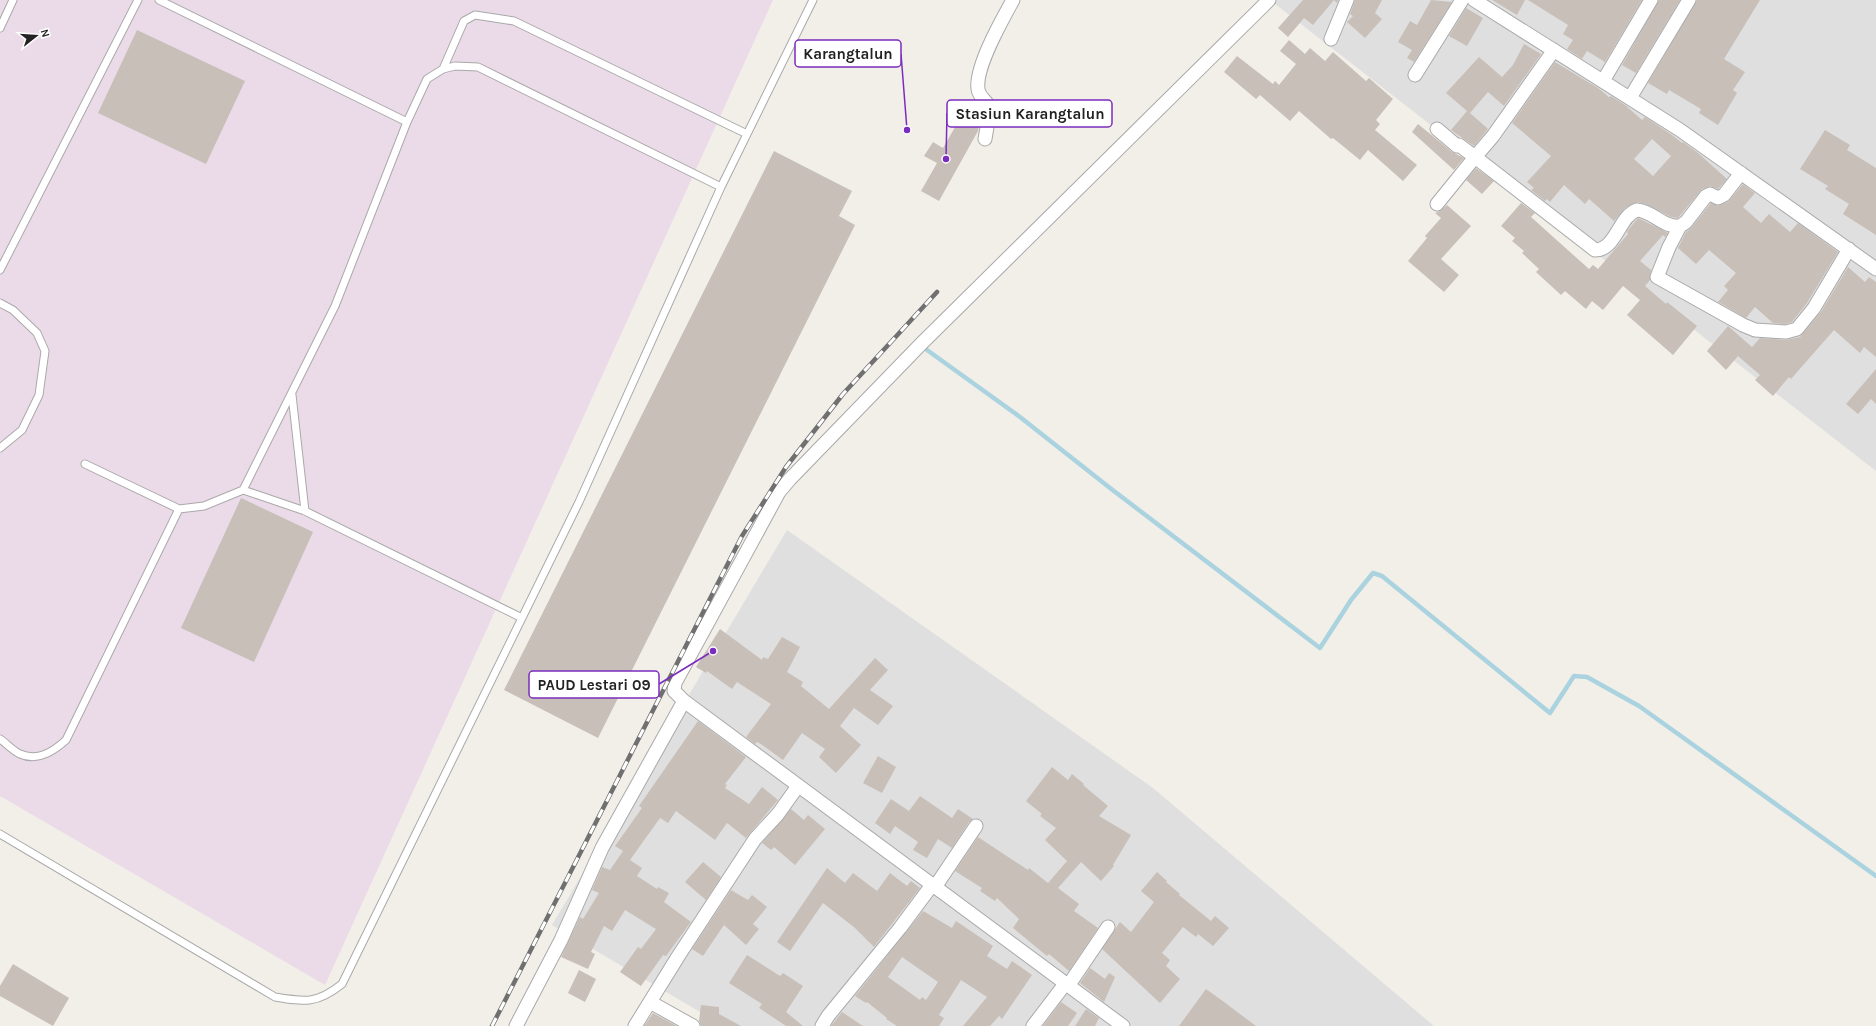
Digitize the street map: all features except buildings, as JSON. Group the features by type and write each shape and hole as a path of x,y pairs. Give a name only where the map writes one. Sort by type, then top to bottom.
{"street":[{"path":"985,139 990,109 980,94 979,79 981,69 994,37 1013,0"},
{"path":"1120,1025 684,701 674,691 677,677 779,492 786,483 922,343 1269,0"},
{"path":"1331,39 1347,0"},
{"path":"1415,76 1462,0"},
{"path":"1474,0 1680,130 1876,269"},
{"path":"1602,81 1652,0"},
{"path":"1630,98 1689,0"},
{"path":"1437,204 1493,136 1554,50"},
{"path":"1437,129 1456,146 1459,145 1595,250 1601,249 1609,242 1630,215 1637,210 1646,212 1666,224 1680,226"},
{"path":"1741,173 1721,197 1718,198 1710,194 1706,196 1686,222 1680,226 1668,246 1658,277 1743,325 1759,330 1786,332 1797,329 1814,308 1849,249"},
{"path":"516,1026 561,940 602,848 684,701"},
{"path":"635,1026 755,839 778,814 798,786"},
{"path":"822,1026 828,1016 933,886 976,826"},
{"path":"1033,1026 1067,985 1108,927"},
{"path":"650,1002 692,1026"}],"lane":[{"path":"0,28 13,0"},
{"path":"0,270 138,0"},
{"path":"159,0 407,122"},
{"path":"0,834 275,997 303,1002 328,995 342,984 579,502 721,187 813,0"},
{"path":"443,70 464,21 475,15 514,21 747,134"},
{"path":"85,464 180,509 204,506 243,490 335,306 407,122 427,79 443,70 455,66 478,68 721,187"},
{"path":"0,303 13,310 37,333 45,351 39,395 22,430 0,448"},
{"path":"292,394 305,511"},
{"path":"243,490 305,511 522,618"},
{"path":"0,739 20,754 35,757 56,749 66,740 180,509"}],"shaded area":[{"path":"0,0 773,0 325,985 0,796"},
{"path":"1270,0 1876,0 1876,471"},
{"path":"787,530 1153,788 1434,1026 724,1026 552,925"}],"waterway":[{"path":"927,350 1020,417 1110,488 1320,648 1351,600 1373,573 1382,576 1550,713 1574,676 1587,677 1639,706 1876,876"}],"railway":[{"path":"492,1026 742,536 786,467 843,394 937,292"}],"place":[{"name":"Karangtalun","path":"907,130"},
{"name":"Stasiun Karangtalun","path":"946,159"},
{"name":"PAUD Lestari 09","path":"713,651"}]}
